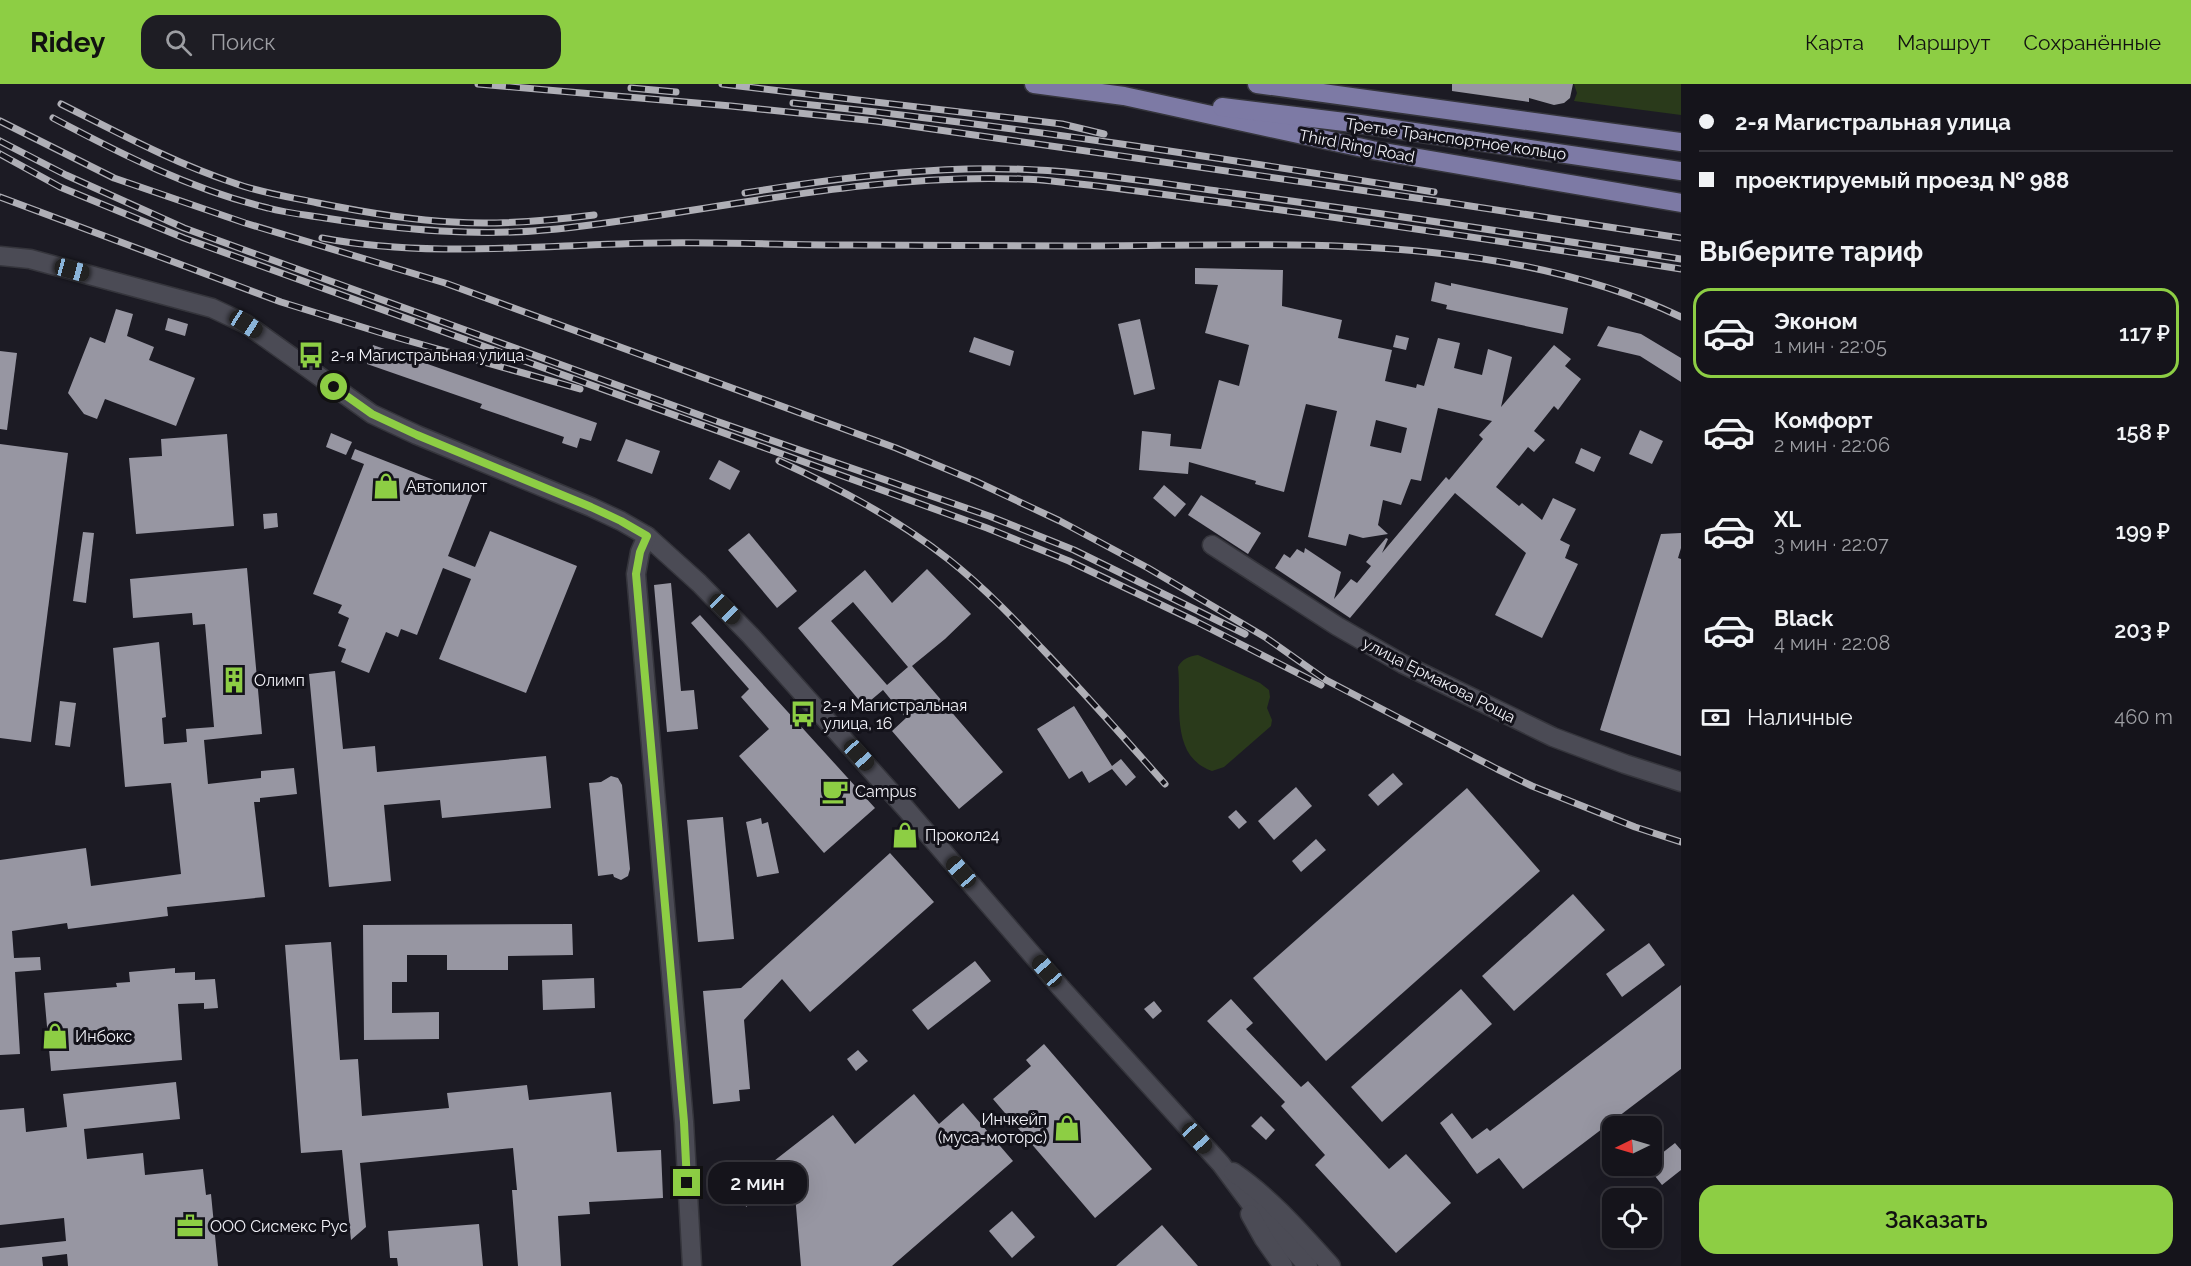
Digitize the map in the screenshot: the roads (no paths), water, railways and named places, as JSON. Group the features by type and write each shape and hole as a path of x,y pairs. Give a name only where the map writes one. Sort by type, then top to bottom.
{"main road":[{"name":"Third Ring Road","path":"1034,84 1124,96 1372,150 1681,203"},
{"path":"1257,84 1681,142"},
{"name":"Третье Транспортное кольцо","path":"1124,96 1353,123 1681,171"}],"street":[{"path":"0,256 30,259 220,312 267,337 372,414 591,507 647,536 699,583 751,636 907,810 1061,988 1223,1166 1253,1207 1308,1266"},
{"path":"647,536 640,552 636,574 684,1122 692,1266"},
{"name":"улица Ермакова Роща","path":"1212,545 1337,626 1403,664 1553,737 1681,782"},
{"path":"1223,1166 1264,1239 1283,1266"},
{"path":"1223,1166 1253,1185 1286,1216 1331,1266"}],"railway":[{"path":"478,84 876,121 1681,238"},
{"path":"722,84 1062,124 1104,134"},
{"path":"631,88 676,92"},
{"path":"793,103 1034,132 1434,192"},
{"path":"61,104 190,166 244,186 276,194 369,212 436,221 506,223 594,215"},
{"path":"53,118 157,170 240,200 289,213 412,229 470,232 557,229 847,188 963,179 1028,179 1244,205 1681,269"},
{"path":"0,121 114,178 245,223 445,283 896,448 975,481 1060,521 1148,568 1265,637 1326,680 1497,769 1532,786 1635,827 1681,842"},
{"path":"0,141 66,175 184,228 716,421 989,516 1074,550 1245,634"},
{"path":"0,154 60,187 184,238 987,528 1069,561 1321,685"},
{"path":"745,193 911,172 967,169 1070,172 1405,217 1681,259"},
{"path":"0,197 281,302 580,389"},
{"path":"322,238 406,248 448,249 683,243 965,246 1308,245 1385,248 1462,256 1537,269 1610,289 1681,317"},
{"path":"779,461 845,493 887,517 962,570 1037,643 1165,784"}],"place":[{"name":"2-я Магистральная улица","path":"311,355"},
{"name":"Автопилот","path":"386,486"},
{"name":"Олимп","path":"234,680"},
{"name":"2-я Магистральная улица, 16","path":"803,714"},
{"name":"Campus","path":"835,791"},
{"name":"Прокол24","path":"905,835"},
{"name":"Инбокс","path":"55,1036"},
{"name":"Инчкейп (муса-моторс)","path":"1067,1128"},
{"name":"ООО Сисмекс Рус","path":"190,1226"}]}
